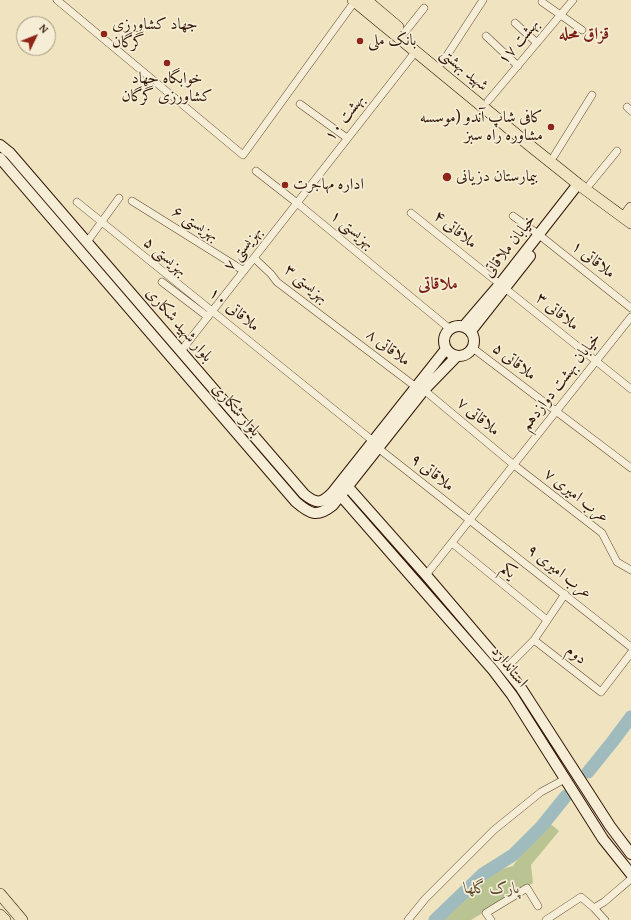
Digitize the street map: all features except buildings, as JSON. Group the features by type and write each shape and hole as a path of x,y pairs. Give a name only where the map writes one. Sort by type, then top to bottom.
{"main road":[{"name":"شهید بهشتی","path":"355,0 369,4 405,32 554,156 584,183"},
{"name":"شهید بهشتی","path":"369,4 416,51 584,183 630,214"},
{"name":"بلوار شهید شکاری","path":"0,145 10,153 310,500 316,502 326,499 343,486"},
{"name":"بلوار شکاری","path":"0,158 296,502 305,509 315,513 325,512 341,496 343,486 420,388 446,349"},
{"name":"خیابان ملاقاتی","path":"467,329 503,286 584,183"},
{"path":"88,260 96,253"},
{"path":"457,326 467,329 475,339 474,349 467,355 456,357 449,353 446,349 444,338 450,329 457,326"},
{"name":"بلوار شکاری","path":"420,388 456,357"},
{"name":"استاندارد","path":"343,486 359,500 506,668 521,688 610,826 629,849"},
{"name":"استاندارد","path":"341,496 493,670 512,695 602,839 631,874"},
{"path":"350,508 359,500"},
{"path":"0,894 22,920"},
{"path":"0,915 4,920"}],"street":[{"path":"57,0 243,155 355,0"},
{"path":"442,63 483,0"},
{"name":"بهشت ۱۷","path":"488,102 572,0"},
{"path":"542,2 582,30"},
{"path":"405,32 424,8"},
{"path":"514,23 537,43"},
{"path":"486,36 518,66"},
{"name":"بهشت ۱۰","path":"297,203 416,51"},
{"path":"554,156 592,95"},
{"path":"300,104 347,138"},
{"path":"584,183 617,151"},
{"name":"بهزیستی ۱","path":"256,171 450,329"},
{"path":"87,242 119,198"},
{"name":"بهزیستی ۶","path":"132,201 244,270"},
{"name":"۵ بهزیستی","path":"77,202 209,315"},
{"name":"۱۰ ملاقاتی","path":"77,202 376,445"},
{"name":"۷ بهزیستی","path":"181,351 297,203"},
{"name":"ملاقاتی ۴","path":"411,213 503,286"},
{"name":"ملاقاتی ۱","path":"513,216 541,236 631,308"},
{"name":"۳ بهزیستی","path":"254,258 271,274 277,282 342,331"},
{"path":"162,282 209,315"},
{"name":"ملاقاتی ۳","path":"503,286 631,389"},
{"name":"خیابان بهشت دوازدهم","path":"426,575 631,317"},
{"name":"ملاقاتی ۸","path":"342,331 420,388"},
{"name":"ملاقاتی ۵","path":"474,349 631,468"},
{"name":"۷ ملاقاتی","path":"420,388 514,465"},
{"name":"ملاقاتی ۹","path":"376,445 469,520"},
{"name":"۷ عرب امیری","path":"514,465 602,533 617,562 631,570"},
{"name":"۹ عرب امیری","path":"469,520 631,647"},
{"name":"یکم","path":"452,543 547,620"},
{"path":"506,668 534,640 565,594"},
{"name":"دوم","path":"534,640 601,692 631,653"},
{"path":"408,920 425,899 494,830 541,792 565,779"},
{"path":"594,908 604,902 631,879"},
{"path":"491,920 486,913 528,888 538,906"},
{"path":"546,920 581,897 605,920"}],"green space":[{"name":"پارک گلها","path":"546,820 559,831 531,865 533,883 471,920 442,920 483,874 513,866"}],"waterway":[{"path":"588,772 631,717"},
{"path":"435,920 483,874 513,855 541,827 566,796"}],"place":[{"name":"جهاد کشاورزی گرگان","path":"104,34"},
{"name":"بانک ملی","path":"360,41"},
{"name":"خوابگاه جهاد کشاورزی گرگان","path":"167,63"},
{"name":"کافی شاپ آندو (موسسه مشاوره راه سبز","path":"551,127"},
{"name":"بیمارستان دزیانی","path":"447,177"},
{"name":"اداره مهاجرت","path":"285,185"}],"district":[{"name":"قزاق محله","path":"584,35"},
{"name":"ملاقاتی","path":"438,285"}]}
